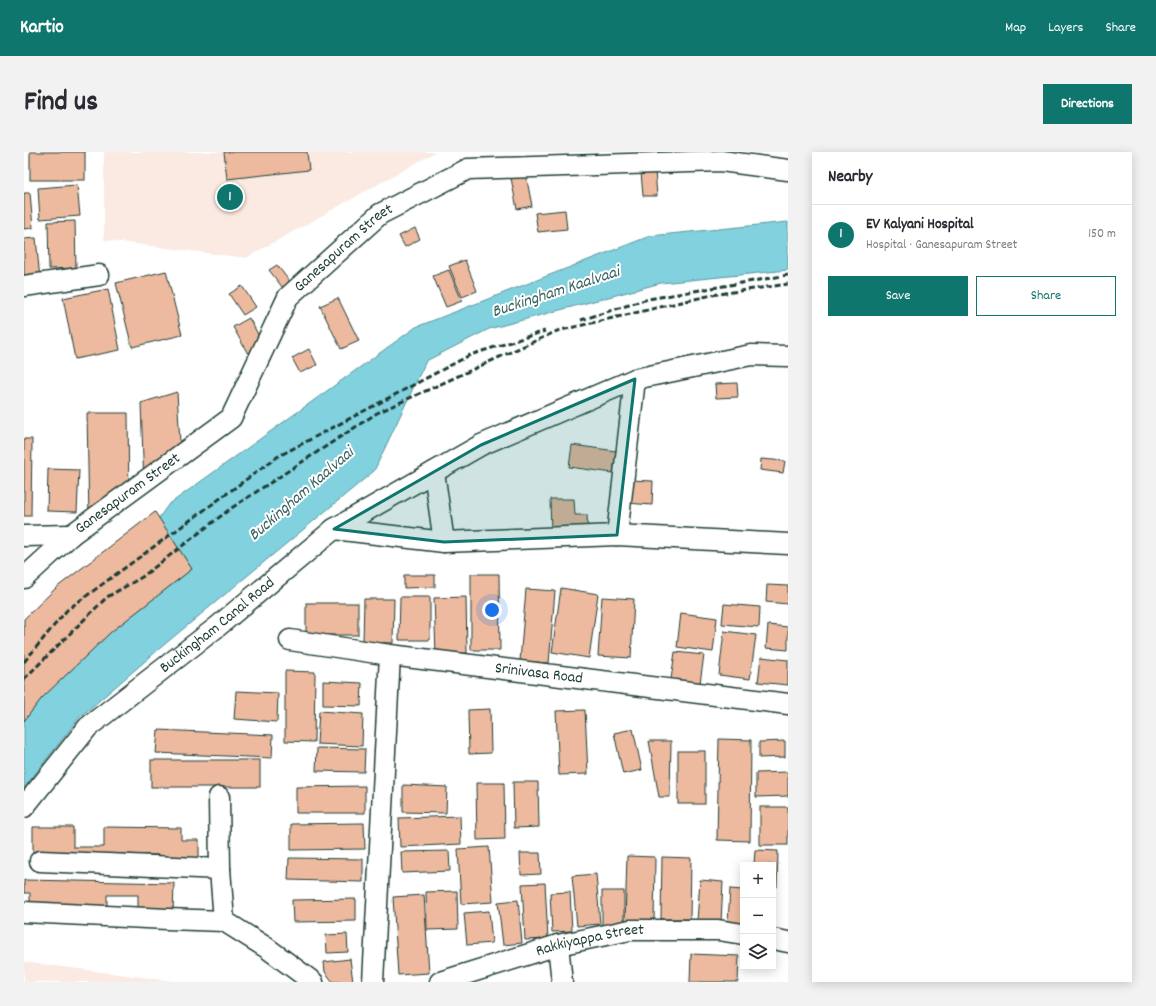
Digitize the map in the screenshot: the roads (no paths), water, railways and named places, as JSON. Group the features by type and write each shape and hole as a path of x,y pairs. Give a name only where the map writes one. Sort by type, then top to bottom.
{"street":[{"name":"Ganesapuram Street","path":"24,578 72,536 231,418 288,297 380,214 468,169 515,160 721,161 788,170"},
{"path":"24,286 99,275"},
{"name":"Buckingham Canal Road","path":"24,806 88,727 217,627 334,529 481,445 635,379 752,355 788,356"},
{"path":"617,536 635,379"},
{"path":"434,472 444,542"},
{"path":"334,529 444,542 617,536 788,544"},
{"path":"24,536 72,536"},
{"name":"Srinivasa Road","path":"290,640 390,655 788,704"},
{"path":"373,982 390,655"},
{"path":"219,797 220,869 224,921"},
{"path":"40,861 220,869"},
{"path":"24,912 167,920 224,921 267,948 313,982"},
{"name":"Rakkiyappa Street","path":"440,982 558,946 630,930 718,930 740,934"},
{"path":"776,940 788,942"},
{"path":"558,946 562,982"}],"water":[{"name":"Buckingham Kaalvaai","path":"788,222 788,270 661,283 489,329 426,361 374,471 165,644 79,718 24,788 24,703 63,654 168,505 416,327 650,236"}],"railway":[{"path":"581,320 648,299 788,275"},
{"path":"24,679 107,597 142,577 230,509 377,413 557,331 712,295 788,284"},
{"path":"24,662 67,610 277,457 470,355 545,331"}],"place":[{"name":"EV Kalyani Hospital","path":"230,197"}]}
